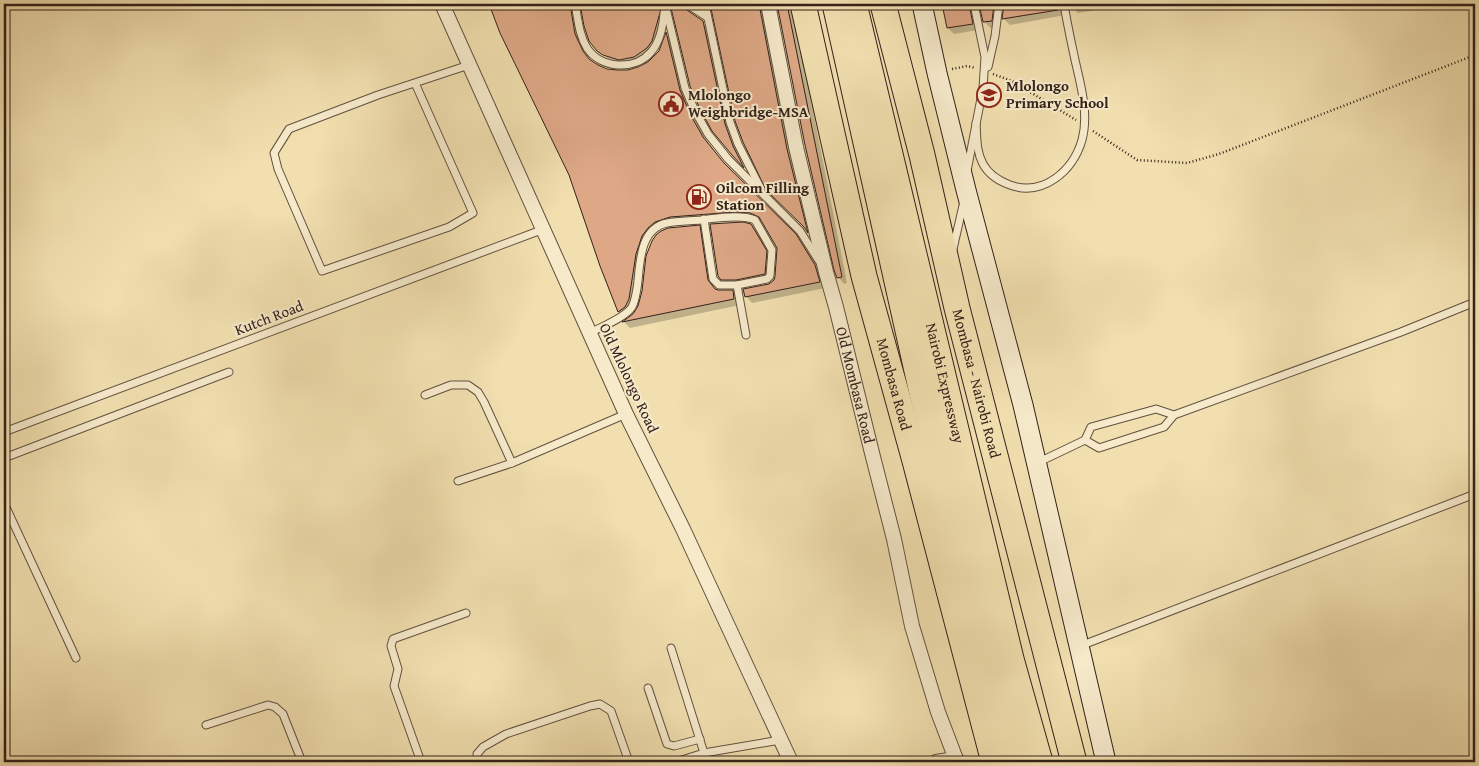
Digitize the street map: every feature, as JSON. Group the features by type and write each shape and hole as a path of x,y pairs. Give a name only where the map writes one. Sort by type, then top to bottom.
{"highway":[{"name":"Mombasa Road","path":"803,4 864,276 994,762"},
{"name":"Nairobi Expressway","path":"835,4 922,393 1019,762"},
{"name":"Nairobi Expressway","path":"854,4 1008,649 1040,762"},
{"name":"Mombasa - Nairobi Road","path":"883,4 922,155 957,308 1074,762"}],"street":[{"name":"Old Mlolongo Road","path":"442,4 626,414 683,529 791,762"},
{"name":"Old Mombasa Road","path":"768,4 796,148 894,539 912,626 938,712 957,761"},
{"path":"922,4 966,190 1023,405 1106,762"},
{"path":"936,762 957,761"}],"lane":[{"path":"575,4 580,33 588,49 600,61 614,65 629,65 640,61 650,54 656,46 661,33 665,4"},
{"path":"665,4 684,88 708,134 728,159 800,231 826,272"},
{"path":"687,4 707,17"},
{"path":"704,4 730,122 738,144 765,196"},
{"path":"957,308 950,276 953,248 966,190 967,170 985,71 985,57 974,4"},
{"path":"985,71 995,36 999,4"},
{"path":"976,123 978,152 991,175 1002,182 1016,187 1032,188 1043,186 1053,180 1072,162 1082,140 1084,125 1083,96 1064,4"},
{"path":"415,83 473,213 448,227 322,271 278,169 274,153 288,129 378,95 470,64"},
{"path":"590,334 629,312 636,298 641,255 645,243 653,230 666,223 704,220 751,218 772,250 770,276 767,279 737,285 719,285 713,279 704,220"},
{"name":"Kutch Road","path":"4,432 544,229"},
{"path":"737,285 746,335"},
{"path":"1085,440 1099,448 1164,427 1174,415 1401,332 1475,302"},
{"path":"4,458 230,372"},
{"path":"425,395 451,385 468,385 478,392 512,463"},
{"path":"1036,463 1085,440 1091,427 1156,409 1174,415"},
{"path":"458,481 512,463 626,414"},
{"path":"1080,646 1475,494"},
{"path":"4,503 76,658"},
{"path":"421,762 394,686 398,669 391,642 392,639 466,612"},
{"path":"671,648 704,754"},
{"path":"648,688 667,744 674,746 700,739"},
{"path":"478,762 477,754 483,746 506,734 600,704 611,711 629,762"},
{"path":"206,725 268,705 275,707 283,714 302,762"},
{"path":"675,762 704,754 780,740"}],"path":[{"path":"937,73 967,66 985,71 1012,81 1084,125 1136,160 1187,163 1219,154 1475,55"}],"building":[{"path":"489,4 570,4 575,34 583,51 589,59 607,69 628,70 648,62 659,51 666,32 680,90 690,114 703,137 724,163 796,234 815,265 820,282 745,297 743,289 769,284 774,280 775,276 777,248 759,217 750,213 736,212 670,217 655,222 642,236 636,254 629,299 625,307 618,312 569,175 500,33"},
{"path":"580,4 660,4 661,9 652,41 647,48 634,57 619,60 603,55 589,41"},
{"path":"670,4 682,4 684,8 703,21 725,124 744,168 712,131 700,109 690,86"},
{"path":"710,4 759,4 787,149 808,233 766,190 743,142 735,121"},
{"path":"777,4 787,4 842,277 837,278 834,270 805,145"},
{"path":"942,4 969,4 973,24 947,28"},
{"path":"979,4 994,4 992,21 983,22"},
{"path":"1004,4 1057,4 1058,10 1002,19"},
{"path":"743,222 751,224 767,251 765,274 736,280 721,280 718,276 710,224"},
{"path":"700,225 708,280 715,289 733,290 734,299 622,322 633,314 638,306 642,291 646,256 656,235 668,228"}],"place":[{"name":"Mlolongo Primary School","path":"989,95"},
{"name":"Mlolongo Weighbridge-MSA","path":"671,104"},
{"name":"Oilcom Filling Station","path":"699,197"}]}
